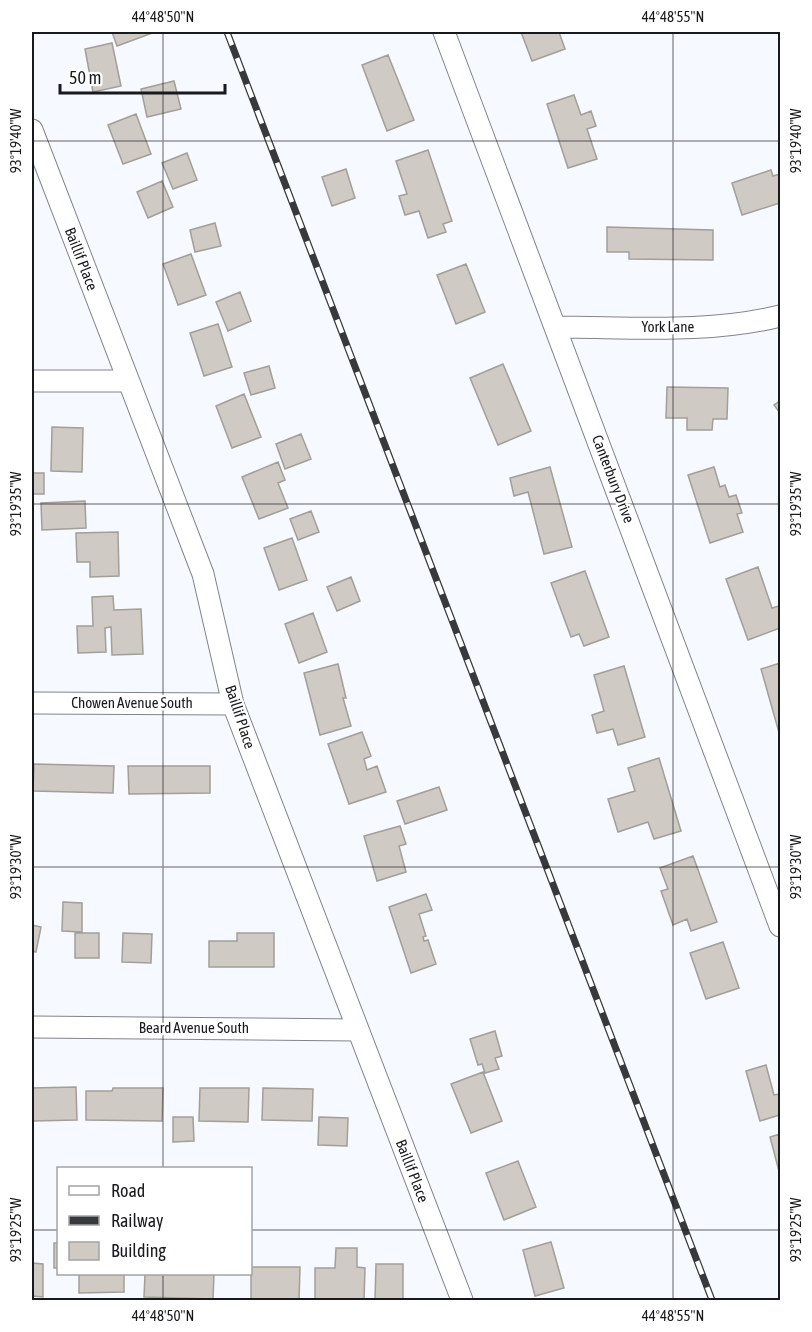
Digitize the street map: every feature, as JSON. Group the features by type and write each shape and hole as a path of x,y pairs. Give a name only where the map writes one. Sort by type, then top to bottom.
{"street":[{"name":"Canterbury Drive","path":"444,32 780,926"},
{"name":"Baillif Place","path":"32,130 203,574 232,704 462,1300"},
{"name":"York Lane","path":"555,327 719,327 780,316"},
{"path":"32,381 128,381"},
{"name":"Chowen Avenue South","path":"32,703 232,704"},
{"name":"Beard Avenue South","path":"32,1027 357,1030"}],"building":[{"path":"112,32 155,32 117,46"},
{"path":"521,32 559,32 565,49 532,61"},
{"path":"112,43 121,86 93,92 85,49"},
{"path":"388,55 414,120 387,131 362,65"},
{"path":"174,81 181,109 147,117 141,89"},
{"path":"574,95 581,115 591,111 596,126 587,129 597,159 568,168 547,104"},
{"path":"136,114 151,154 123,164 108,125"},
{"path":"428,150 452,221 443,224 446,232 428,238 419,211 405,215 399,196 407,194 396,161"},
{"path":"187,153 197,180 173,189 162,163"},
{"path":"346,169 355,198 332,206 322,177"},
{"path":"771,170 773,176 780,174 780,203 742,215 732,183"},
{"path":"162,181 173,207 148,218 137,192"},
{"path":"215,223 221,246 195,252 190,230"},
{"path":"607,227 713,230 713,260 629,259 629,252 607,252"},
{"path":"191,254 206,295 178,305 163,264"},
{"path":"466,264 485,312 456,324 437,275"},
{"path":"240,292 251,321 228,331 216,302"},
{"path":"218,324 232,367 204,376 190,333"},
{"path":"503,364 531,431 498,445 470,378"},
{"path":"269,366 275,388 251,395 244,373"},
{"path":"667,387 728,388 727,419 713,419 712,430 687,430 687,418 666,418"},
{"path":"244,394 261,437 232,448 216,406"},
{"path":"780,401 780,413 774,405"},
{"path":"52,427 83,428 82,472 51,471"},
{"path":"301,434 311,459 285,469 276,444"},
{"path":"278,462 285,480 278,483 288,508 259,519 242,477"},
{"path":"550,467 572,547 544,554 528,492 514,496 510,478"},
{"path":"714,467 720,487 725,485 729,497 736,495 742,513 737,514 743,532 710,543 688,475"},
{"path":"32,473 44,473 44,494 32,494"},
{"path":"85,501 86,528 42,530 41,503"},
{"path":"311,511 319,532 298,540 290,519"},
{"path":"118,532 119,576 90,577 90,562 77,562 76,533"},
{"path":"292,538 307,580 279,590 264,548"},
{"path":"758,567 772,608 779,606 780,628 748,640 726,579"},
{"path":"585,571 609,637 584,646 579,634 571,637 551,583"},
{"path":"351,577 360,601 337,611 327,587"},
{"path":"113,596 114,610 141,609 143,654 112,655 111,627 105,628 106,652 78,653 77,626 93,626 92,597"},
{"path":"313,613 327,652 299,663 285,624"},
{"path":"780,663 780,736 761,669"},
{"path":"338,664 346,698 343,698 351,726 320,735 304,673"},
{"path":"624,666 645,737 618,745 613,729 597,733 592,715 604,711 594,675"},
{"path":"362,732 371,756 364,759 367,770 377,766 386,792 349,804 328,744"},
{"path":"659,758 681,831 654,839 648,822 618,832 608,799 635,791 628,768"},
{"path":"34,764 114,766 113,793 33,791"},
{"path":"128,766 210,766 210,793 129,794"},
{"path":"439,787 447,810 405,824 397,801"},
{"path":"400,826 406,844 399,846 406,872 377,881 364,836"},
{"path":"693,856 717,922 691,931 687,919 673,925 661,891 668,889 660,868"},
{"path":"426,894 432,910 419,914 426,936 423,937 424,941 428,940 436,964 411,973 389,907"},
{"path":"63,902 82,903 82,932 62,931"},
{"path":"32,925 41,927 36,952 32,951"},
{"path":"75,933 99,933 99,958 75,958"},
{"path":"123,933 152,934 151,963 122,962"},
{"path":"237,933 274,933 274,967 209,967 209,941 237,941"},
{"path":"723,942 739,988 706,999 690,953"},
{"path":"495,1031 502,1056 495,1058 499,1069 485,1073 482,1064 478,1065 470,1039"},
{"path":"766,1065 774,1095 780,1094 780,1115 760,1121 746,1071"},
{"path":"483,1072 502,1121 471,1133 451,1084"},
{"path":"76,1087 77,1120 32,1121 32,1088"},
{"path":"113,1088 163,1088 162,1121 86,1120 86,1091 112,1091"},
{"path":"200,1088 249,1088 248,1122 199,1121"},
{"path":"263,1088 313,1089 312,1121 262,1120"},
{"path":"173,1117 193,1117 194,1141 173,1142"},
{"path":"319,1117 348,1118 347,1146 318,1145"},
{"path":"780,1134 780,1175 770,1137"},
{"path":"518,1161 536,1207 504,1220 486,1173"},
{"path":"551,1242 564,1288 535,1296 523,1250"},
{"path":"54,1243 57,1243 57,1268 54,1268"},
{"path":"336,1248 357,1248 357,1267 365,1268 364,1300 315,1300 315,1268 335,1268"},
{"path":"32,1263 43,1264 43,1297 32,1296"},
{"path":"376,1264 403,1264 403,1300 375,1300"},
{"path":"252,1267 300,1267 299,1300 251,1299"},
{"path":"79,1275 124,1275 124,1292 79,1293"},
{"path":"145,1275 214,1275 213,1299 144,1297"}],"railway":[{"path":"227,32 712,1300"}]}
